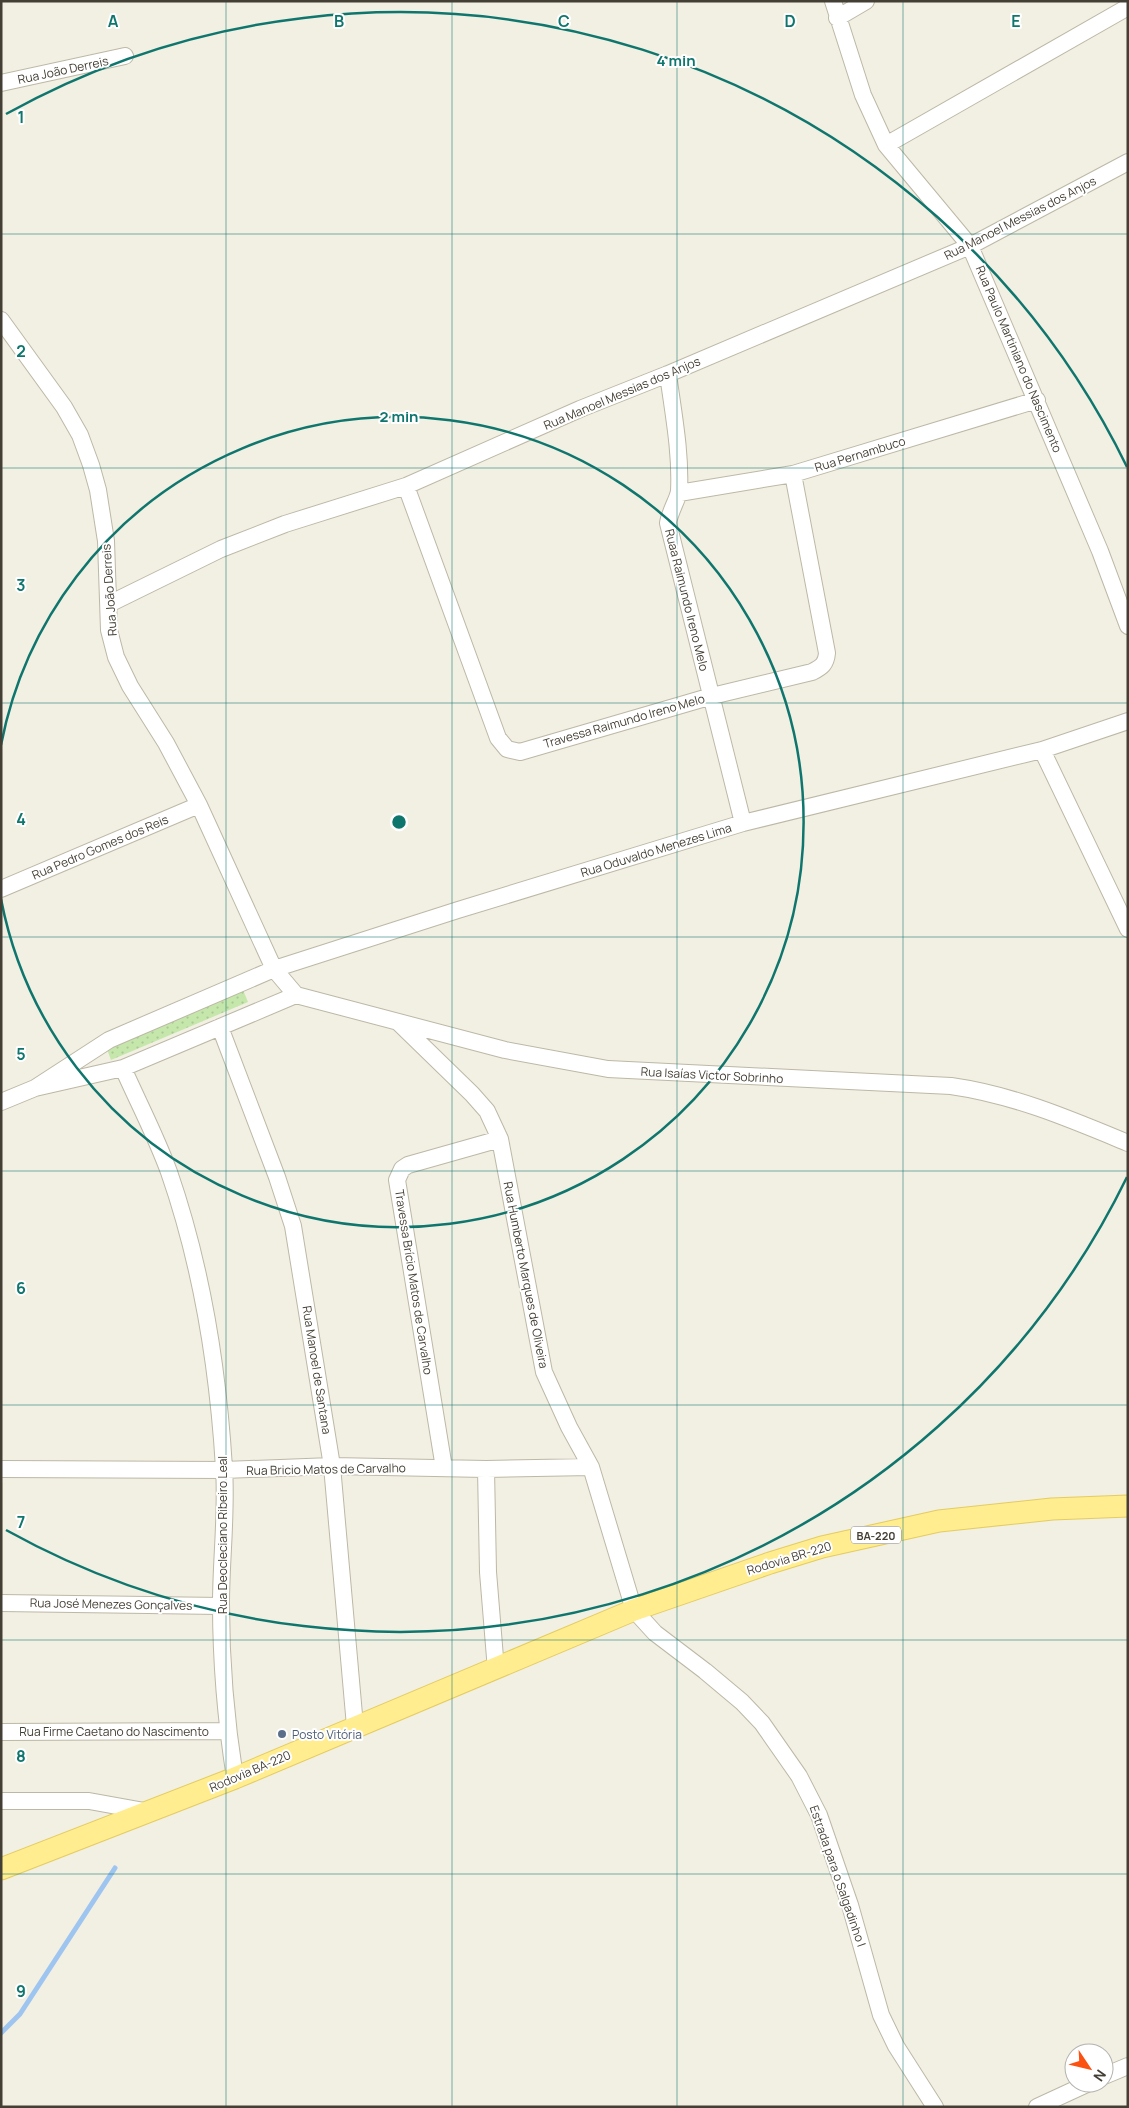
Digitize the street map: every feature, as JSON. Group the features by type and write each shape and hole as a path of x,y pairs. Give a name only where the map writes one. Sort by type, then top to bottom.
{"main road":[{"name":"Rodovia BR-220","path":"634,1610 770,1562 822,1547 940,1521 1052,1509 1128,1506"},
{"name":"Rodovia BA-220","path":"1,1869 235,1778 355,1726 496,1670 577,1633 634,1610"}],"street":[{"name":"Rua Paulo Martiniano do Nascimento","path":"833,1 837,18 864,95 886,145 970,246 1037,400 1100,552 1128,626"},
{"path":"837,18 866,1"},
{"path":"886,145 1128,7"},
{"name":"Rua João Derreis","path":"1,83 125,56"},
{"name":"Rua Manoel Messias dos Anjos","path":"108,604 230,545 285,524 406,486 580,409 668,374 970,246 1128,162"},
{"name":"Rua João Derreis","path":"1,320 64,407 80,435 98,490 106,541 110,630 116,657 130,686 166,743 199,804 274,969 296,995"},
{"name":"Ruaa Raimundo Ireno Melo","path":"668,374 678,457 679,493 672,505 668,523 743,823"},
{"name":"Rua Pernambuco","path":"679,493 793,474 1037,400"},
{"name":"Travessa Raimundo Ireno Melo","path":"406,486 498,738 507,749 520,752 712,696 812,672 823,666 828,653 793,474"},
{"name":"Rua Oduvaldo Menezes Lima","path":"35,1088 109,1040 274,969 458,910 743,823 1042,750 1128,721"},
{"path":"1042,750 1128,929"},
{"name":"Rua Pedro Gomes dos Reis","path":"1,889 199,804"},
{"path":"1,1102 35,1088 123,1068 296,995"},
{"name":"Rua Isaías Victor Sobrinho","path":"296,995 505,1050 608,1070 951,1086 981,1090 1053,1111 1128,1143"},
{"name":"Rua Humberto Marques de Oliveira","path":"399,1023 487,1111 500,1139 544,1372 557,1403 591,1467 634,1610"},
{"name":"Rua Manoel de Santana","path":"220,1027 277,1178 293,1226 332,1466 355,1726"},
{"name":"Rua Deocleciano Ribeiro Leal","path":"123,1068 168,1169 178,1199 198,1275 215,1365 224,1470 221,1606 227,1730 235,1778"},
{"name":"Travessa Brício Matos de Carvalho","path":"444,1468 397,1180 402,1169 408,1165 500,1139"},
{"name":"Rua Bricio Matos de Carvalho","path":"1,1469 224,1470 332,1466 486,1469 591,1467"},
{"path":"486,1469 488,1572 496,1670"},
{"name":"Rua José Menezes Gonçalves","path":"1,1603 221,1606"},
{"name":"Estrada para o Salgadinho I","path":"634,1610 655,1633 742,1702 762,1723 799,1776 819,1815 847,1896 881,2015 896,2046 935,2107"},
{"name":"Rua Firme Caetano do Nascimento","path":"1,1732 227,1730"},
{"path":"1,1801 89,1801 150,1812"},
{"path":"1114,2072 1128,2066"},
{"path":"1036,2107 1067,2093"}],"shaded area":[{"path":"1,1483 3,1483 3,1594 1,1594"}],"green space":[{"path":"243,990 248,1002 111,1060 107,1049"}],"waterway":[{"path":"1,2033 20,2014 115,1868"}],"place":[{"name":"Posto Vitória","path":"282,1734"}]}
